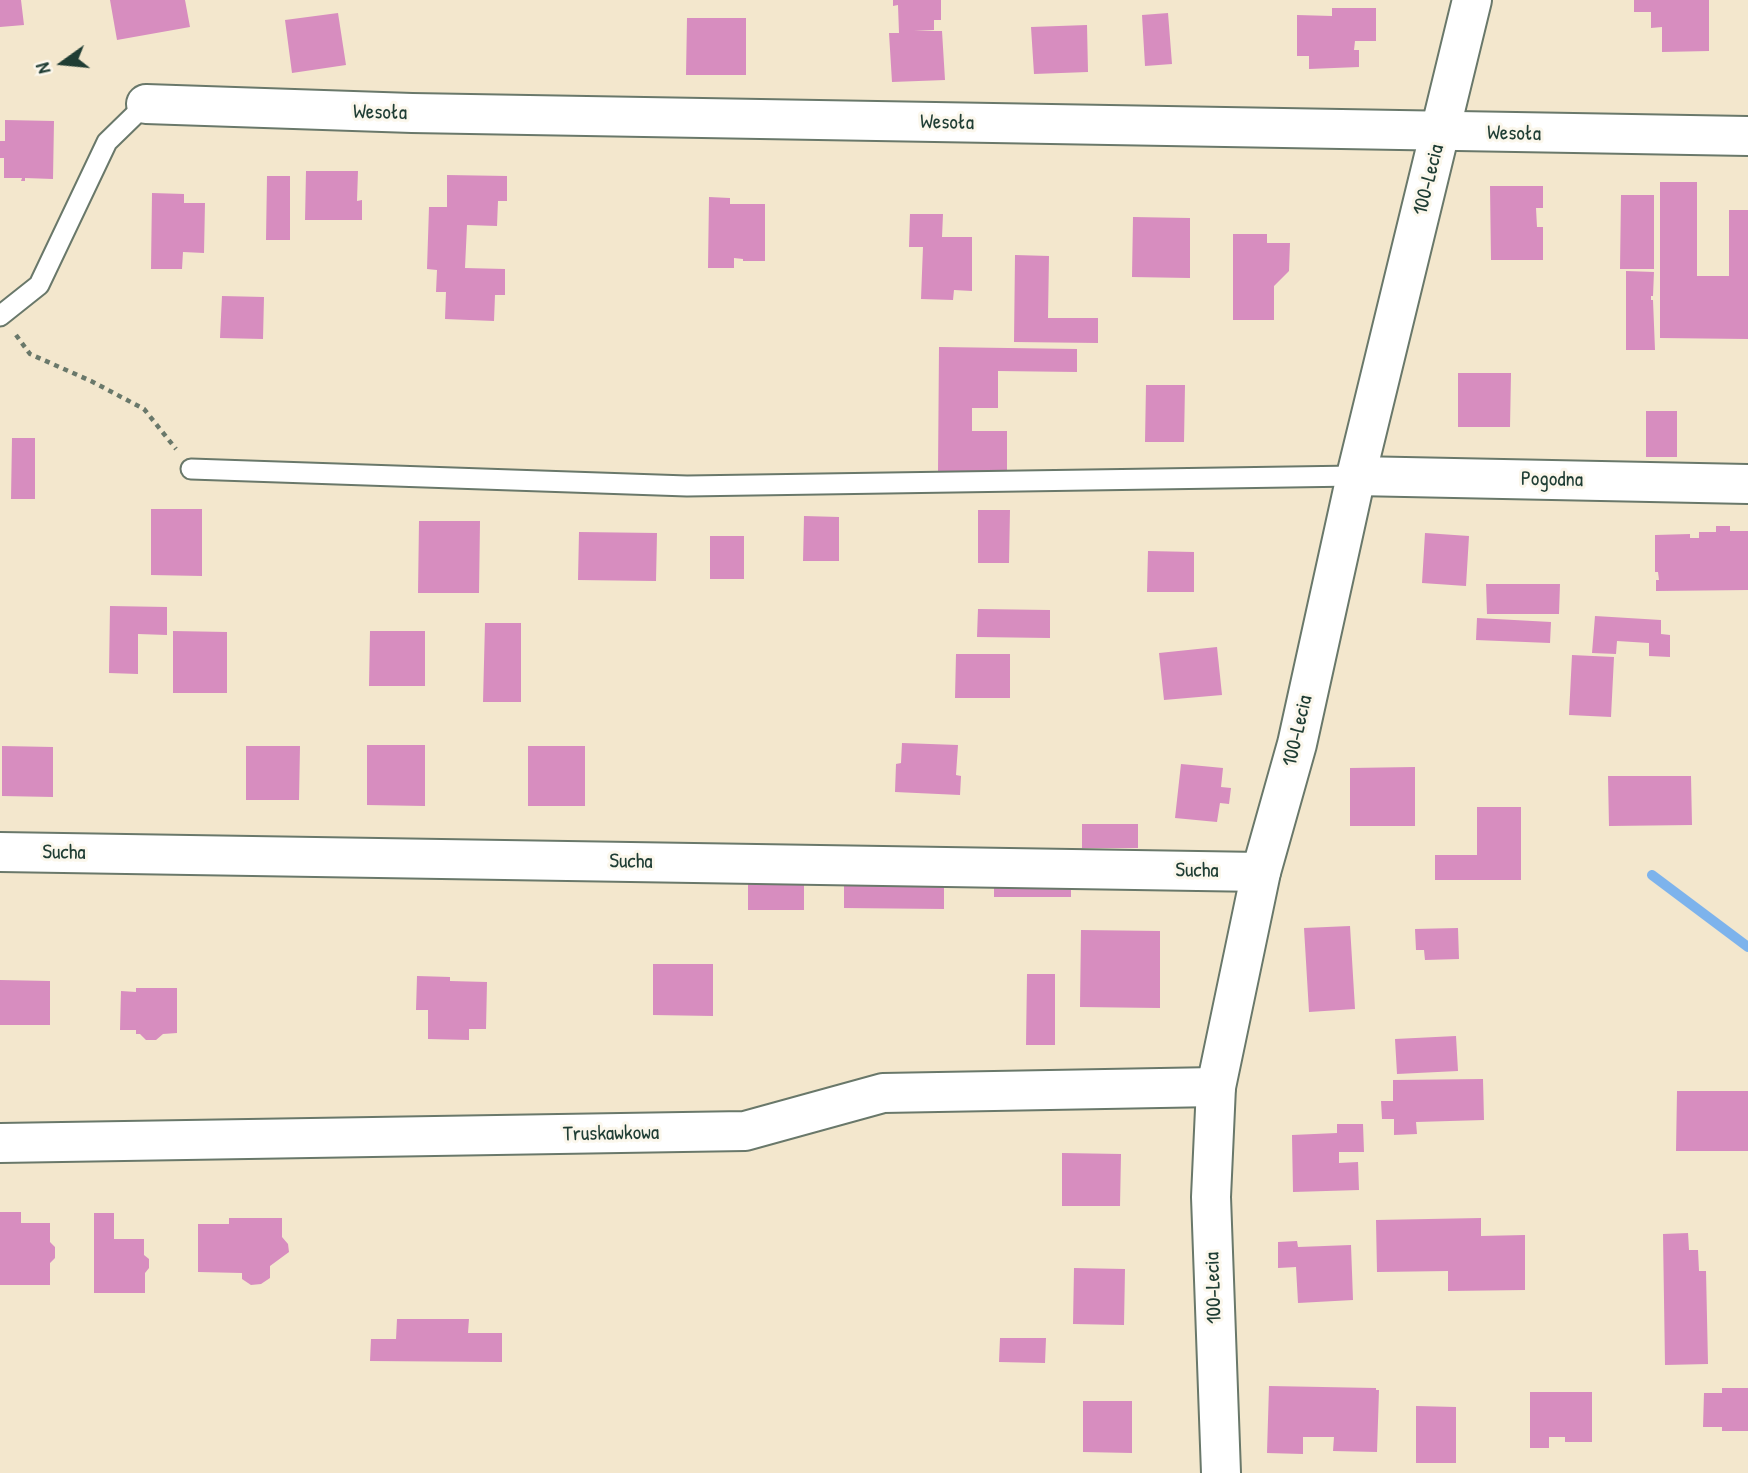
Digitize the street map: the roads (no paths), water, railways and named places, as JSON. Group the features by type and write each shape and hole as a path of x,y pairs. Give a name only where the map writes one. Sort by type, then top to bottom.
{"street":[{"name":"100-Lecia","path":"1221,1473 1211,1197 1216,1087 1261,872 1297,744 1356,476 1472,0"},
{"name":"Wesoła","path":"146,104 386,113 1441,133 1748,136"},
{"name":"Pogodna","path":"1356,476 1748,484"},
{"name":"Sucha","path":"0,852 1261,872"},
{"name":"Truskawkowa","path":"0,1143 745,1131 883,1093 1216,1087"}],"lane":[{"path":"0,316 39,285 107,142 146,104"},
{"path":"191,469 687,486 1356,476"}],"waterway":[{"path":"1652,875 1748,947"}]}
